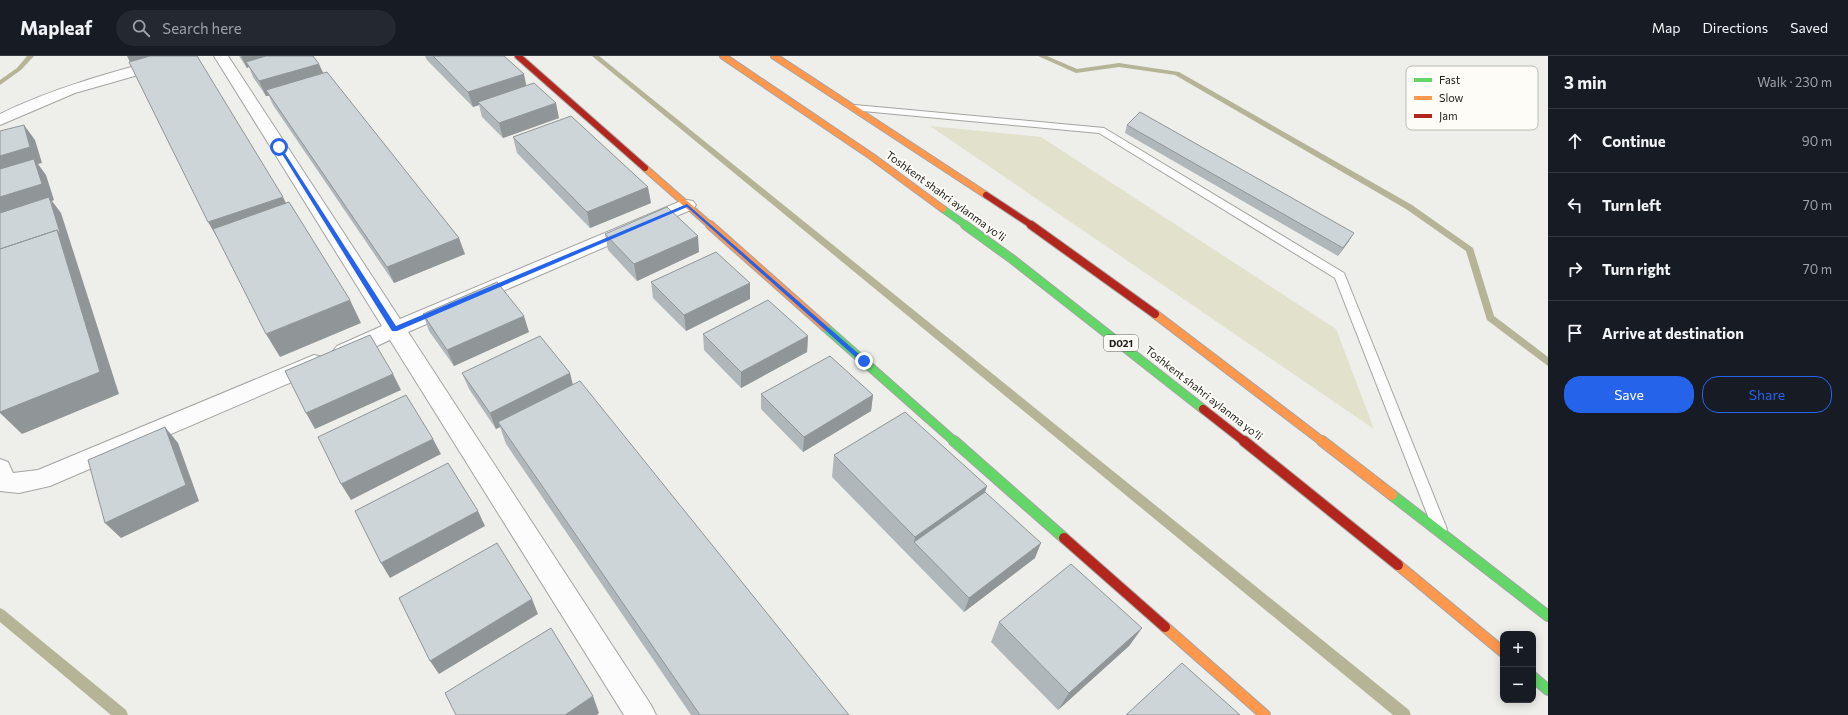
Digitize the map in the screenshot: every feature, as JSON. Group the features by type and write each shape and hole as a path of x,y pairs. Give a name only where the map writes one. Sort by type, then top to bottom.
{"main road":[{"path":"518,56 1265,715"},
{"name":"Toshkent shahri aylanma yoʻli","path":"723,56 871,156 1012,259 1297,483 1500,650"},
{"name":"Toshkent shahri aylanma yoʻli","path":"774,56 855,108 1067,250 1244,380 1548,616"},
{"path":"1536,680 1548,690"}],"street":[{"path":"0,120 28,105 73,87 189,56"},
{"path":"221,56 641,715"},
{"path":"0,469 4,482 19,484 41,479 687,205"}],"lane":[{"path":"855,108 1100,130 1340,276 1441,532"}],"green space":[{"path":"930,126 1041,137 1336,329 1374,429"}],"building":[{"path":"150,56 197,56 283,197 208,222 129,62"},
{"path":"266,56 313,56 319,64 259,81 246,62"},
{"path":"433,56 504,56 524,74 468,92"},
{"path":"327,72 459,238 387,267 266,90"},
{"path":"534,83 556,103 499,123 478,102"},
{"path":"1140,112 1354,233 1343,248 1127,125"},
{"path":"571,116 648,187 587,212 513,137"},
{"path":"24,125 30,147 0,156 0,131"},
{"path":"34,159 42,184 0,197 0,169"},
{"path":"49,197 61,236 57,230 0,249 0,213"},
{"path":"289,202 350,300 266,334 213,229"},
{"path":"667,207 698,236 634,264 605,234"},
{"path":"57,230 100,372 0,412 0,249"},
{"path":"716,252 750,283 684,315 651,282"},
{"path":"497,282 524,316 447,350 423,314"},
{"path":"768,300 808,336 741,372 703,334"},
{"path":"370,335 393,374 306,413 285,371"},
{"path":"540,336 570,373 490,413 462,373"},
{"path":"830,356 873,395 804,437 761,394"},
{"path":"580,381 849,715 700,715 498,422"},
{"path":"406,395 433,439 341,484 318,437"},
{"path":"905,412 987,486 915,537 834,455"},
{"path":"165,427 186,485 105,523 88,460"},
{"path":"448,463 478,511 381,563 355,511"},
{"path":"985,492 1041,543 969,598 914,542"},
{"path":"497,543 532,599 430,661 399,598"},
{"path":"1071,564 1142,628 1069,693 999,622"},
{"path":"551,628 593,696 565,715 456,715 445,693"},
{"path":"1182,663 1240,715 1126,715"}],"waterway":[{"path":"0,83 19,69 31,56"},
{"path":"595,56 1404,715"},
{"path":"1041,56 1076,71 1119,65 1177,73 1409,207 1470,250 1490,318 1548,362"},
{"path":"0,614 121,715"}],"traffic: fast":[{"path":"943,209 1012,259 1203,409"},
{"path":"825,327 1064,538"},
{"path":"1392,495 1548,616"},
{"path":"1536,680 1548,690"}],"traffic: slow":[{"path":"723,56 871,156 943,209"},
{"path":"774,56 986,195"},
{"path":"645,168 825,327"},
{"path":"1155,314 1244,380 1392,495"},
{"path":"1398,565 1500,650"},
{"path":"1165,627 1265,715"}],"traffic: jam":[{"path":"518,56 645,168"},
{"path":"986,195 1055,241 1155,314"},
{"path":"1203,409 1328,507 1398,565"},
{"path":"1064,538 1165,627"}],"route":[{"path":"279,147 394,329 687,205 864,361"}]}
